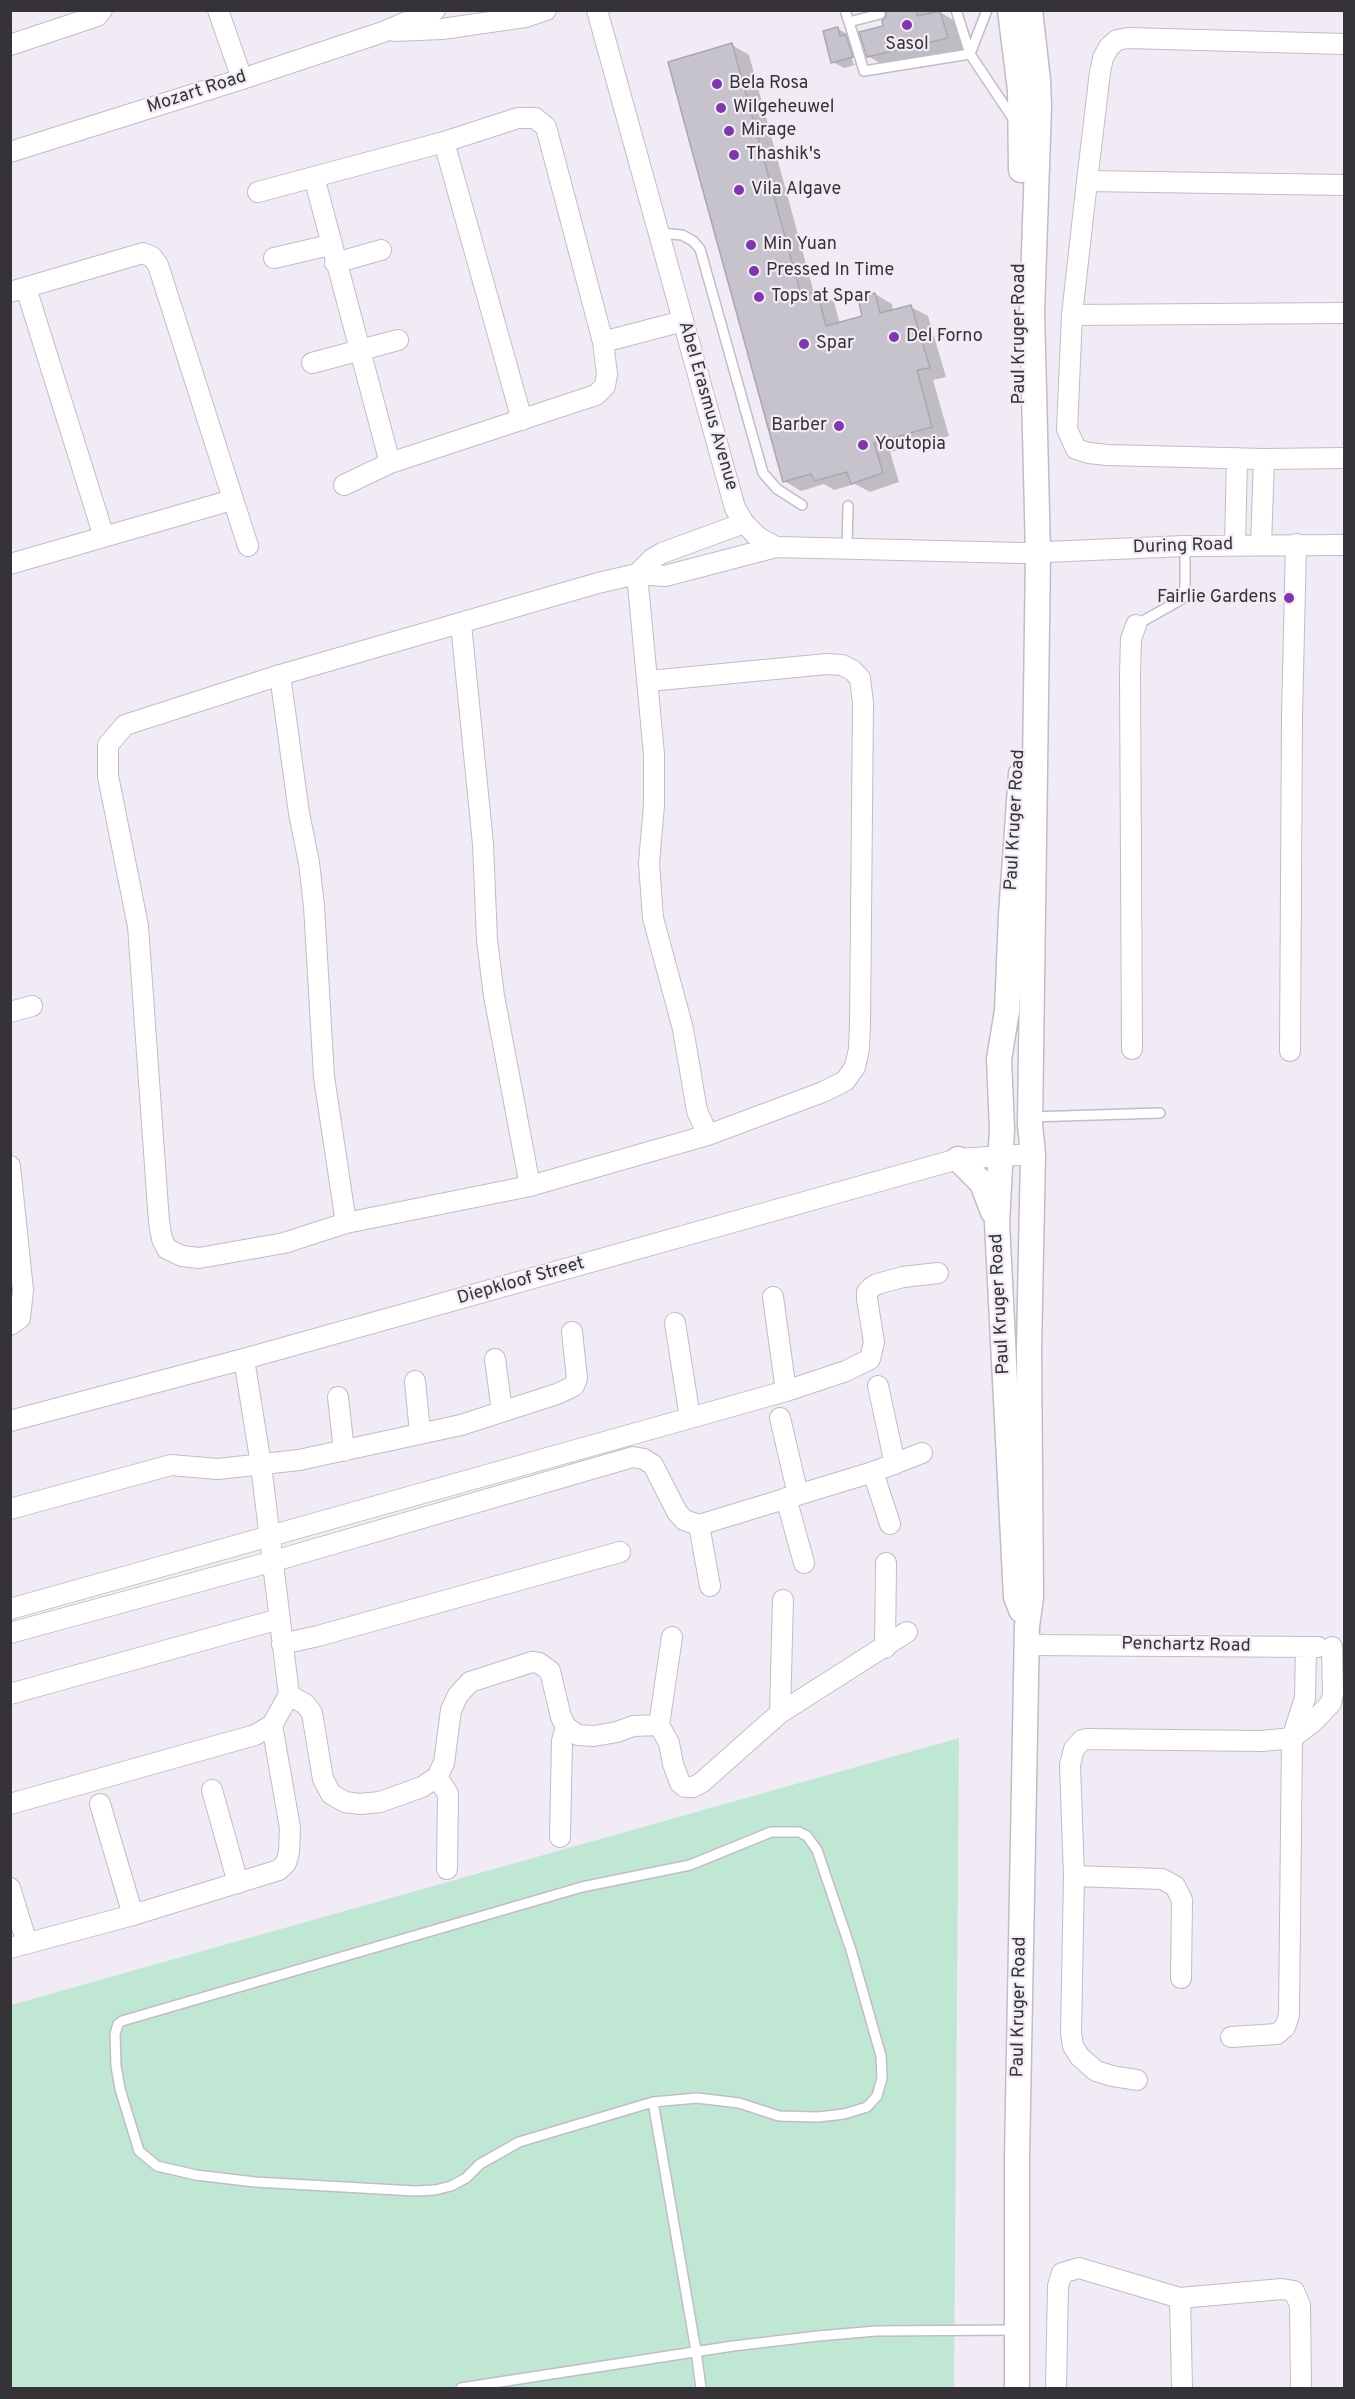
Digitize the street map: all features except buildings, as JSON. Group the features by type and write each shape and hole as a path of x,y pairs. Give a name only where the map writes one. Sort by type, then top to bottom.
{"street":[{"path":"10,45 97,16 102,10"},
{"path":"218,10 242,79"},
{"name":"Mozart Road","path":"10,152 383,32 435,10"},
{"name":"Mozart Road","path":"383,32 442,29 525,16 546,10"},
{"name":"Abel Erasmus Avenue","path":"597,10 735,508 744,523 758,537 776,547"},
{"name":"Paul Kruger Road","path":"1010,10 1020,90 1020,465 1030,554 1021,770 1007,1011 999,1059 1002,1129 997,1223 1016,1597 1027,1635"},
{"name":"Paul Kruger Road","path":"1017,2388 1017,2157 1027,1635 1031,1597 1029,1349 1033,1154 1030,1117 1030,554 1032,311 1039,107 1030,10"},
{"path":"1344,44 1128,38 1117,40 1110,47 1103,58 1087,181 1072,315 1067,429 1076,449 1107,455 1264,459 1344,458"},
{"path":"258,192 444,142 518,118 535,118 546,127 603,342 607,374 605,386 596,395 390,463 345,485"},
{"path":"444,142 522,420"},
{"path":"314,177 358,351 390,463"},
{"path":"1087,181 1344,185"},
{"path":"274,258 381,250"},
{"path":"104,537 18,290 143,253 152,257 158,265 248,546"},
{"path":"1072,315 1344,313"},
{"path":"603,342 683,321"},
{"path":"312,363 398,340"},
{"path":"1234,545 1237,458"},
{"path":"1261,545 1264,459"},
{"path":"10,564 232,500"},
{"path":"637,574 662,552 744,523"},
{"path":"1290,1051 1292,729 1296,544"},
{"name":"During Road","path":"1030,554 1185,546 1344,545"},
{"path":"649,681 827,664 852,670 860,678 862,688 860,1024 859,1049 855,1067 845,1081 824,1092 708,1135 530,1186 346,1223 284,1243 199,1258 182,1256 167,1249 162,1239 159,1222 138,926 108,776 108,745 125,725 280,675 637,574 665,576 776,547 1030,554"},
{"path":"637,574 649,681 654,754 654,805 649,863 653,918 683,1029 697,1111 708,1135"},
{"path":"461,624 483,844 487,940 494,996 530,1186"},
{"path":"1132,1048 1130,674 1131,639 1136,625"},
{"path":"280,675 312,884 324,1077 346,1223"},
{"path":"10,1012 32,1006"},
{"name":"Diepkloof Street","path":"10,1421 244,1359 958,1159 1033,1154"},
{"path":"958,1159 981,1183 997,1223"},
{"path":"10,1166 23,1290 20,1318 10,1325"},
{"path":"10,1609 786,1391 846,1371 870,1359 873,1351 874,1342 867,1292 877,1284 903,1277 938,1272"},
{"path":"773,1298 786,1391"},
{"path":"675,1323 690,1418"},
{"path":"10,1509 171,1465 218,1469 261,1465 345,1451 461,1425 557,1394 574,1386 577,1378 572,1332"},
{"path":"10,1804 255,1735 272,1725 289,1695 274,1561 244,1359"},
{"path":"495,1359 502,1411"},
{"path":"415,1381 420,1433"},
{"path":"878,1386 895,1464"},
{"path":"338,1397 345,1451"},
{"path":"780,1418 804,1563"},
{"path":"10,1633 274,1561 633,1457 644,1459 652,1465 677,1512 684,1520 699,1525 873,1472 922,1453"},
{"path":"873,1472 890,1524"},
{"path":"699,1525 710,1586"},
{"path":"282,1644 620,1552"},
{"path":"885,1648 886,1563"},
{"path":"780,1713 783,1600"},
{"path":"10,1694 279,1619"},
{"path":"672,1637 659,1725 669,1743 680,1783 693,1786 701,1783 780,1713 907,1632"},
{"name":"Penchartz Road","path":"1027,1635 1338,1647"},
{"path":"1231,2037 1277,2034 1288,2022 1292,1738 1304,1707 1305,1647"},
{"path":"1137,2080 1096,2071 1080,2057 1073,2046 1071,2033 1074,1876 1070,1756 1082,1740 1087,1738 1262,1741 1292,1738 1313,1722 1331,1703 1338,1647"},
{"path":"289,1695 305,1704 312,1713 323,1779 331,1794 345,1802 360,1804 380,1802 422,1787 437,1777 444,1763 451,1710 458,1695 470,1682 511,1667 531,1662 539,1663 549,1671 553,1678 561,1717 566,1727 578,1735 594,1736 617,1732 633,1726 659,1725"},
{"path":"10,1888 19,1946 133,1915 279,1870 286,1863 290,1852 290,1828 272,1725"},
{"path":"560,1837 562,1741 566,1727"},
{"path":"437,1777 448,1794 447,1869"},
{"path":"212,1790 238,1883"},
{"path":"100,1804 133,1915"},
{"path":"1074,1876 1162,1879 1175,1886 1182,1900 1181,1978"},
{"path":"1056,2388 1055,2314 1058,2286 1062,2272 1079,2268 1180,2298 1282,2289 1294,2291 1300,2305 1301,2388"},
{"path":"1180,2298 1182,2388"}],"lane":[{"path":"845,10 864,71 970,54"},
{"path":"956,10 970,54 1021,130"},
{"path":"970,54 987,10"},
{"path":"849,22 880,14"},
{"path":"658,233 682,235 693,241 700,249 763,473 777,489 802,505"},
{"path":"847,549 848,506"},
{"path":"1136,625 1182,599 1185,586 1185,546"},
{"path":"1030,1117 1160,1113"},
{"path":"771,1832 799,1832 807,1836 817,1850 850,1950 881,2056 882,2078 877,2097 867,2107 844,2114 818,2117 779,2116 739,2103 697,2098 653,2102 519,2142 480,2164 466,2178 451,2186 435,2190 266,2183 196,2175 158,2166 139,2151 120,2090 114,2052 118,2024 128,2019 582,1887 690,1864 771,1832"},
{"path":"653,2102 701,2388"},
{"path":"461,2388 696,2351 797,2338 876,2331 1018,2330"}],"green space":[{"path":"959,1738 954,2388 11,2388 11,2005"}],"place":[{"name":"Sasol","path":"907,25"},
{"name":"Bela Rosa","path":"717,84"},
{"name":"Wilgeheuwel","path":"721,108"},
{"name":"Mirage","path":"729,131"},
{"name":"Thashik's","path":"734,155"},
{"name":"Vila Algave","path":"739,190"},
{"name":"Min Yuan","path":"751,245"},
{"name":"Pressed In Time","path":"754,271"},
{"name":"Tops at Spar","path":"759,297"},
{"name":"Del Forno","path":"894,337"},
{"name":"Spar","path":"804,344"},
{"name":"Barber","path":"839,426"},
{"name":"Youtopia","path":"863,445"},
{"name":"Fairlie Gardens","path":"1289,598"}]}
